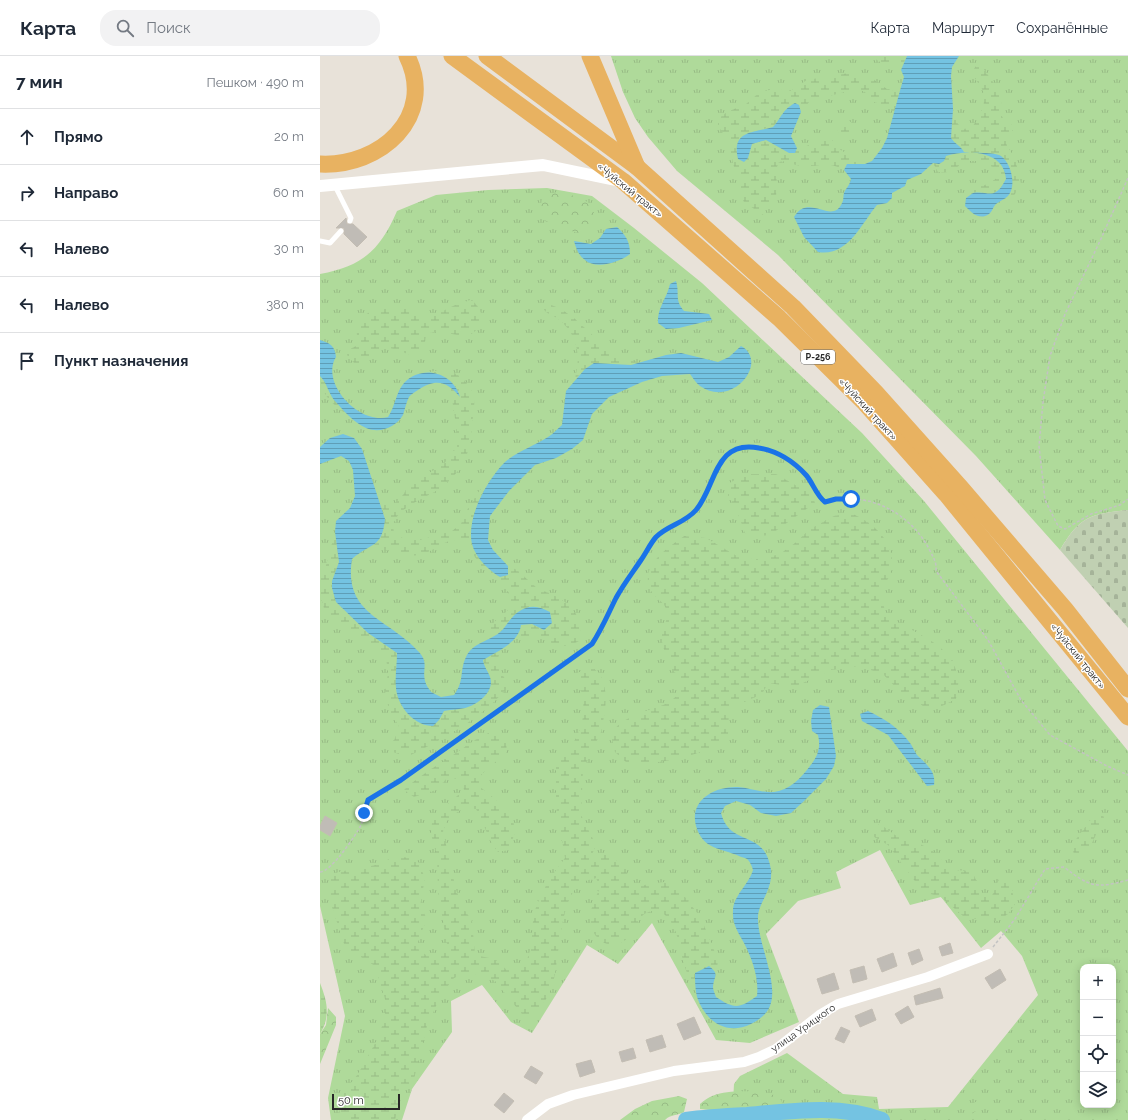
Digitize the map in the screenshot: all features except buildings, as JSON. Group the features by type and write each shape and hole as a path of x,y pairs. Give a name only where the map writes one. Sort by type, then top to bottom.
{"highway":[{"path":"320,164 349,162 364,158 378,152 397,134 411,113 416,89 414,75 407,56"},
{"name":"«Чуйский тракт»","path":"452,56 622,182 779,318 864,403 946,494 1128,717"},
{"name":"«Чуйский тракт»","path":"487,56 637,167 793,307 876,393 1065,610 1128,689"},
{"path":"590,56 637,167"}],"street":[{"path":"320,186 544,165 622,182"},
{"name":"улица Урицкого","path":"527,1120 548,1104 573,1095 660,1074 744,1062 759,1057 776,1049 821,1014 838,1004 928,977 988,954"}],"lane":[{"path":"334,185 351,218 350,221"},
{"path":"320,241 330,242 341,231"}],"path":[{"path":"1128,178 1065,314 1050,356 1043,402 1040,446 1045,500 1058,526 1065,529 1092,514 1120,505 1128,499"},
{"path":"320,872 324,872 330,867 352,838 361,824 368,800 401,780 592,644 603,628 617,597 657,537 669,528 682,522 697,509 719,464 726,456 740,448 758,448 787,458 806,475 821,499 825,502 836,499 851,499 877,503 894,511 909,522 925,540 937,563 936,571 988,640 1021,700 1050,735 1107,766 1128,775"},
{"path":"988,954 1015,918 1045,869 1064,867 1085,883 1096,886 1109,886 1128,880"}],"green space":[{"path":"611,56 1128,56 1128,510 1095,515 1080,523 1060,550 976,456 778,255 677,171 648,137 635,118 623,92"},
{"path":"871,56 903,56 905,64 901,70 897,62 880,62"},
{"path":"976,66 983,68 996,86 1001,97 1001,114 1006,121 1012,125 1012,133 1006,139 1007,146 1015,158 1021,184 1013,197 1004,199 1011,188 1011,177 1000,155 974,153 996,159 1003,166 1006,179 995,193 973,193 966,198 966,191 970,188 990,183 995,180 999,175 996,168 975,161 965,161 953,170 938,172 933,163 939,164 946,156 960,154 961,147 955,144 951,138 953,109 958,124 963,129 971,128 980,115 984,105 984,94 972,72"},
{"path":"849,73 873,79 887,89 896,91 901,87 893,118 892,111 887,104 883,105 871,101 865,92 856,89 810,101 801,112 799,106 785,108 778,121 771,127 748,132 748,158 752,144 759,142 770,143 783,150 795,153 797,148 822,139 831,139 839,149 865,164 847,164 844,170 832,165 801,166 779,162 777,167 776,201 771,206 764,207 763,215 744,202 740,195 740,176 734,167 728,140 718,126 718,119 727,112 746,104 760,92 774,89 790,91 807,80"},
{"path":"846,119 851,122 849,136 845,138 841,137 837,131 841,121"},
{"path":"547,188 592,196 634,228 702,283 862,433 924,501 1128,751 1128,1120 732,1120 734,1084 740,1076 787,1053 843,1094 877,1097 879,1109 948,1107 1038,995 1022,956 1001,931 981,948 941,897 910,905 880,850 836,872 841,888 798,901 766,934 799,1022 750,1043 716,1040 652,923 618,964 587,945 532,1033 511,1022 482,985 451,1001 452,1032 412,1089 402,1120 331,1120 328,1098 345,1016 320,906 320,274 335,271 359,261 377,246 391,225 397,211 436,195 488,190"},
{"path":"561,191 570,193 576,199 586,201 593,206 593,222 584,234 574,232 545,221 540,211 542,199 550,194"},
{"path":"470,300 477,306 482,317 475,332 470,335 464,336 441,332 426,334 424,346 420,353 415,355 388,348 381,349 364,363 354,363 347,355 348,350 358,345 358,323 367,314 375,310 392,307 415,309 420,317 429,318 453,306"},
{"path":"549,304 561,309 574,318 611,352 622,359 638,362 620,365 598,365 591,367 575,379 578,362 574,338 564,324 544,310 543,308"},
{"path":"440,370 458,375 465,381 473,394 474,407 468,451 466,458 458,471 446,484 411,505 396,518 393,526 395,535 408,540 420,540 452,531 461,524 464,515 479,491 490,480 479,500 492,572 500,577 508,575 508,566 517,570 538,589 552,594 565,602 576,614 581,629 579,641 567,646 561,646 535,637 516,639 521,625 532,624 544,630 552,624 508,621 503,629 490,637 491,626 510,607 510,598 505,588 483,568 468,548 460,541 452,540 424,554 413,556 401,555 372,547 379,540 384,512 379,502 392,505 400,499 411,483 443,465 457,447 457,431 452,399 436,382 451,386 459,396 458,389 436,373 424,373"},
{"path":"320,376 328,385 334,399 348,415 338,408 325,394 322,388"},
{"path":"745,474 776,474 811,494 815,503 770,535 758,536 745,533 735,506 728,496 728,484"},
{"path":"1128,510 1128,628 1060,550 1080,523 1095,515"},
{"path":"850,513 859,517 875,528 882,535 891,552 891,572 880,591 886,615 931,641 941,648 949,657 955,667 958,680 956,699 940,707 923,706 900,692 883,674 858,666 831,670 794,687 768,683 762,694 729,709 728,736 707,749 694,754 652,763 627,763 615,752 611,733 621,722 640,713 666,704 677,696 681,682 663,647 662,634 667,618 666,609 663,603 651,591 648,582 648,574 652,566 663,552 684,536 706,538 737,556 757,560 780,554 810,529 834,516"},
{"path":"335,532 339,562 332,581 336,602 368,633 397,653 439,720 444,711 455,709 489,691 489,677 483,660 501,648 496,665 509,685 499,697 476,717 449,735 407,757 393,752 394,741 399,726 390,712 385,695 388,672 386,658 371,645 349,633 325,612 320,594 320,579 325,569"},
{"path":"592,667 600,674 604,684 606,696 601,732 583,770 581,815 596,845 591,857 607,854 621,864 626,871 631,887 664,882 679,889 701,918 718,960 716,977 714,970 695,973 695,986 689,978 685,968 675,929 662,912 656,911 644,914 631,936 622,942 610,945 604,943 595,934 590,922 593,905 600,887 596,878 584,881 574,891 568,902 561,930 553,983 545,1001 533,1017 526,1019 495,981 484,976 466,972 454,978 441,995 427,1026 414,1079 401,1094 395,1120 340,1120 339,1105 342,1094 358,1074 378,1038 385,1017 385,999 375,966 345,947 330,901 329,880 338,872 376,865 396,856 417,859 425,878 420,906 427,919 419,938 417,948 426,955 439,953 447,944 438,892 437,857 431,834 432,822 449,803 464,790 462,780 448,777 436,790 414,797 404,790 424,774 473,742 486,734 497,730 507,739 506,755 488,767 479,778 479,786 512,813 515,832 509,850 498,852 491,842 476,809 463,808 448,819 443,831 456,890 464,909 472,921 475,955 494,959 507,970 517,968 523,964 528,958 530,950 534,914 539,899 546,885 565,858 556,805 556,763 573,743 581,728 583,719 583,701 577,673"},
{"path":"1102,812 1104,818 1089,849 1082,855 1074,854 1072,848 1074,842 1095,814"},
{"path":"880,824 895,835 918,843 932,850 951,870 972,871 983,896 991,898 999,879 1009,875 1015,904 1008,914 998,921 981,920 963,916 941,897 927,893 920,888 888,845 871,835 873,827"},
{"path":"320,983 326,1002 327,1015 320,1034"},
{"path":"328,1008 336,1017 336,1025 320,1064 320,1034 326,1025"},
{"path":"758,1091 774,1095 781,1100 787,1116 799,1120 757,1120 749,1114 724,1116 717,1115 710,1110 700,1109 700,1104 713,1096 727,1092"},
{"path":"679,1096 687,1099 684,1112 665,1120 620,1120 635,1109 652,1101"},
{"path":"977,1101 980,1106 978,1110 971,1114 967,1113 965,1109"}],"water":[{"path":"907,56 959,56 952,67 951,76 953,109 951,138 964,152 994,154 1001,156 1007,163 1011,173 1012,188 1010,193 1006,198 996,204 989,214 982,217 976,215 965,206 966,198 973,193 995,193 1006,179 1004,169 999,162 992,157 983,154 964,153 946,156 944,161 939,164 933,163 921,174 907,180 905,186 892,193 892,198 887,203 877,205 853,238 846,244 838,249 828,252 818,252 804,237 794,217 800,210 806,208 826,211 838,209 843,202 844,193 851,179 844,170 847,164 865,164 872,161 882,148 887,138 904,77 901,70"},
{"path":"795,103 799,105 801,112 791,136 797,148 795,153 789,153 766,140 752,144 748,158 744,162 738,159 738,143 741,138 746,134 773,127 785,111"},
{"path":"617,227 627,239 630,254 620,260 601,265 590,263 581,256 574,241 591,244 600,238 606,229"},
{"path":"676,281 678,300 684,311 709,314 712,320 679,328 666,329 658,323 659,313 670,284"},
{"path":"320,340 327,342 334,350 336,357 332,367 333,378 338,390 345,400 365,415 377,418 388,417 397,395 404,383 411,377 428,372 444,377 451,382 456,388 460,397 446,385 441,383 430,384 424,386 410,396 403,415 392,426 382,430 371,430 366,428 345,412 334,400 320,376"},
{"path":"741,346 749,353 751,362 749,372 743,381 735,388 724,392 712,392 700,386 690,374 662,376 642,382 609,397 592,414 583,440 572,449 556,458 535,465 509,491 490,516 488,540 493,550 508,566 508,575 500,577 485,565 474,549 471,536 471,526 481,496 492,477 505,462 548,437 562,425 566,391 585,369 594,363 631,365 666,355 681,353 718,362 729,357"},
{"path":"343,434 354,438 362,449 385,519 384,529 378,540 352,559 351,578 354,592 361,604 371,614 419,652 424,659 424,677 431,692 441,697 454,695 460,685 464,662 469,652 478,644 500,632 519,611 526,608 535,607 550,612 552,623 544,630 532,624 521,625 512,642 483,660 491,682 488,691 482,699 465,708 444,711 439,720 433,726 415,720 402,706 399,700 396,684 397,653 368,633 336,602 332,588 332,581 339,562 335,532 336,521 350,508 355,496 353,470 349,461 341,456 320,464 320,447 330,438"},
{"path":"820,705 829,707 836,756 834,766 826,779 791,813 776,816 761,813 750,805 736,801 725,806 721,813 725,824 732,831 762,848 767,857 771,870 768,891 758,913 761,940 772,986 770,1006 767,1012 751,1024 742,1027 725,1027 711,1019 701,1006 696,994 695,973 709,966 716,975 713,987 716,997 727,1004 736,1006 741,1005 757,996 757,982 754,968 747,949 733,920 734,906 738,895 753,870 748,860 713,847 703,840 696,826 696,809 706,796 721,789 738,787 765,792 774,792 785,789 795,783 810,766 818,751 818,735 812,731 811,721 813,710"},
{"path":"868,711 891,724 901,732 917,755 928,765 934,776 934,785 927,786 888,735 862,721 860,714"}],"waterway":[{"path":"686,1120 815,1110 849,1112 882,1120"}],"route":[{"path":"364,813 368,800 401,780 592,644 603,628 617,597 649,548 657,537 669,528 682,522 697,509 719,464 726,456 740,448 758,448 771,451 787,458 806,475 821,499 825,502 836,499 851,499"}]}
